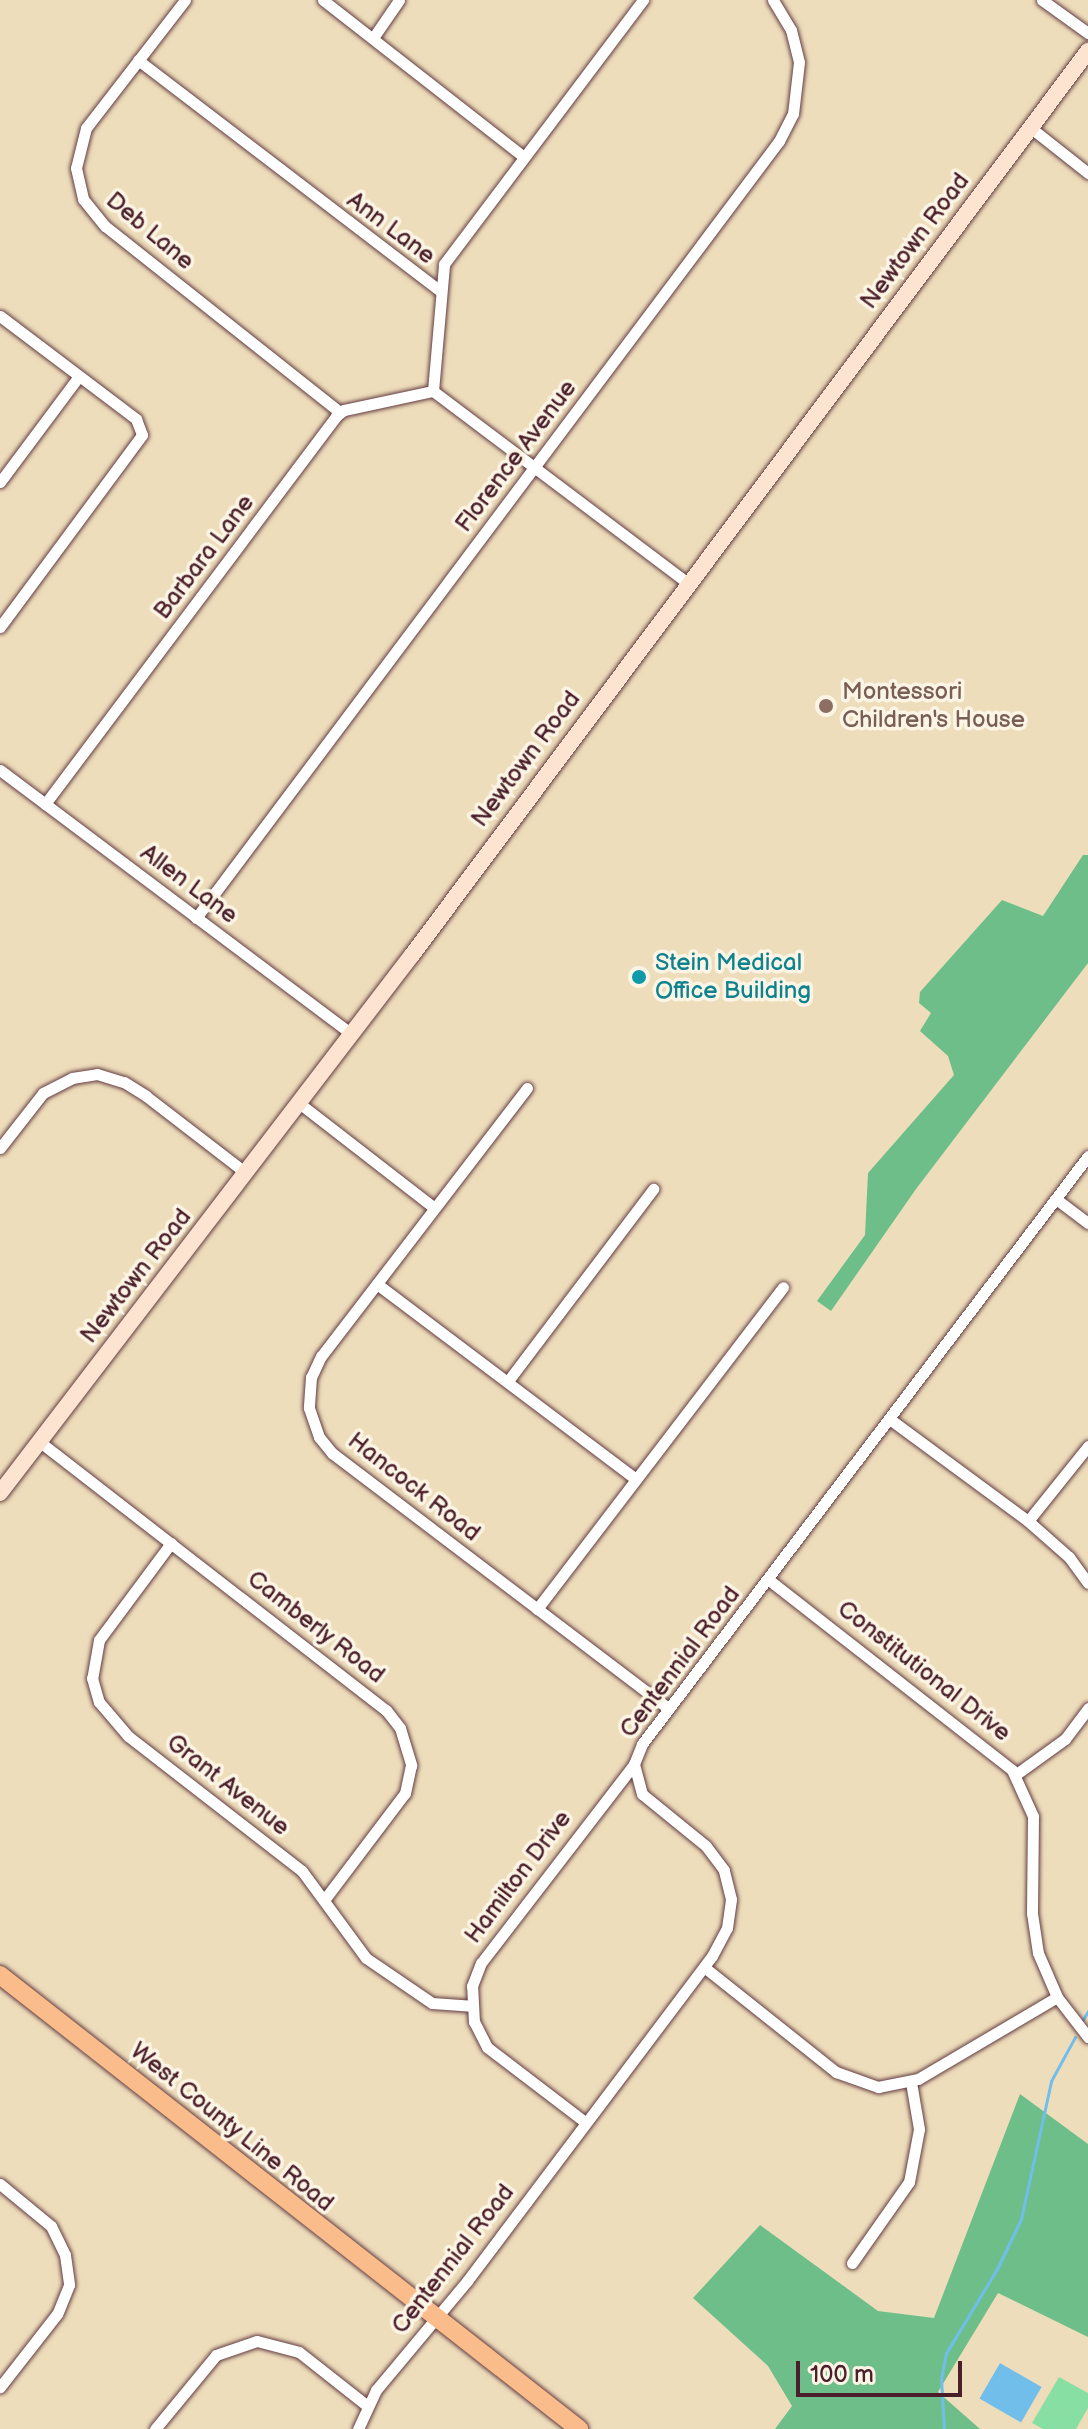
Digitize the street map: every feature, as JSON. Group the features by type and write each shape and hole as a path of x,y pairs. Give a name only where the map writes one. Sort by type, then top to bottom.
{"main road":[{"name":"West County Line Road","path":"2,1980 579,2429"}],"street":[{"name":"Deb Lane","path":"185,0 80,140 76,168 86,207 340,412"},
{"path":"323,0 524,157"},
{"path":"373,38 399,0"},
{"path":"439,290 452,250 643,0"},
{"name":"Florence Avenue","path":"196,918 786,130 796,98 799,62 791,30 773,0"},
{"path":"1042,0 1088,33"},
{"name":"Newtown Road","path":"0,1493 299,1103 1088,51"},
{"name":"Ann Lane","path":"138,60 439,290 433,391"},
{"path":"1031,128 1088,173"},
{"path":"0,336 5,320 142,427 140,441 0,627"},
{"path":"0,482 79,376"},
{"path":"340,412 433,391 688,583"},
{"name":"Barbara Lane","path":"45,804 340,412"},
{"name":"Allen Lane","path":"0,770 351,1034"},
{"path":"0,1148 43,1093 72,1078 97,1074 124,1082 146,1096 246,1173"},
{"name":"Hancock Road","path":"527,1088 433,1207 314,1369 309,1402 319,1437 332,1453 669,1709"},
{"path":"299,1103 433,1207"},
{"name":"Centennial Road","path":"358,2429 366,2405 704,1967 727,1928 729,1884 706,1846 642,1794 634,1764 642,1744 891,1420 1088,1156"},
{"path":"508,1381 653,1189"},
{"path":"1056,1199 1088,1223"},
{"path":"377,1284 636,1479"},
{"path":"537,1609 783,1287"},
{"path":"891,1420 1028,1521 1069,1557 1088,1583"},
{"name":"Camberly Road","path":"40,1442 386,1710 400,1728 411,1765 401,1804 324,1900"},
{"path":"1028,1521 1088,1446"},
{"name":"Grant Avenue","path":"171,1543 99,1640 92,1678 99,1702 115,1725 302,1871 357,1949 407,1989 432,2003 471,2006"},
{"name":"Constitutional Drive","path":"769,1580 979,1739 1015,1775 1028,1800 1036,1836 1033,1928 1057,1997 1088,2037"},
{"path":"1015,1775 1065,1739 1088,1708"},
{"name":"Hamilton Drive","path":"471,2006 481,1963 634,1764"},
{"path":"704,1967 836,2072 878,2087 911,2082 1057,1997"},
{"path":"471,2006 487,2047 585,2122"},
{"path":"852,2263 909,2182 919,2129 911,2082"},
{"path":"0,2184 51,2226 68,2271 66,2300 0,2387"},
{"path":"155,2429 216,2355 257,2341 299,2352 366,2405"}],"green space":[{"path":"1083,855 1088,855 1088,963 916,1189 831,1311 817,1301 865,1235 868,1173 954,1075 948,1056 920,1031 931,1013 919,1003 920,992 1002,900 1043,916"},
{"path":"1020,2094 1088,2144 1088,2337 998,2293 938,2392 980,2429 775,2429 792,2406 768,2366 693,2298 760,2225 878,2311 934,2318"},
{"path":"1059,2377 1088,2393 1088,2408 1076,2429 1043,2429 1032,2423"}],"water":[{"path":"1000,2363 1042,2387 1021,2423 980,2399"}],"waterway":[{"path":"1082,2021 1088,2011"},
{"path":"944,2429 941,2379 946,2353 998,2267 1021,2219 1051,2081 1075,2037"}],"place":[{"name":"Montessori Children's House","path":"826,706"},
{"name":"Stein Medical Office Building","path":"639,977"}]}
